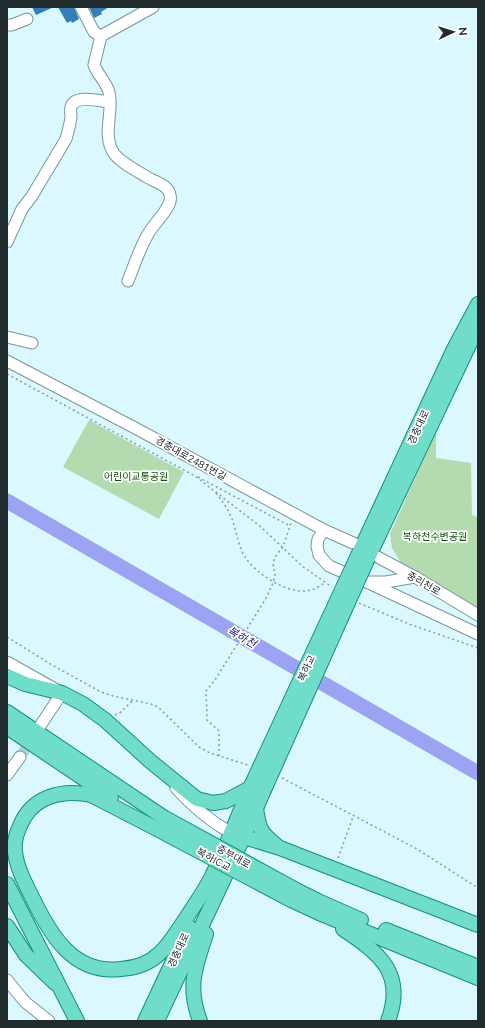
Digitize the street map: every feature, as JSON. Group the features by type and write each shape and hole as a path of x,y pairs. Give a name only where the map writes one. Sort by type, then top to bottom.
{"main road":[{"name":"경충대로","path":"365,552 454,349 478,304"},
{"name":"경충대로","path":"365,552 478,326"},
{"name":"복하교","path":"256,787 365,552"},
{"path":"7,676 25,684 62,693 83,704 104,720 150,761 197,798 213,803 226,802 256,787"},
{"path":"7,712 160,823"},
{"path":"7,726 160,823"},
{"path":"256,787 258,825 264,834 280,848"},
{"path":"157,1021 237,836 256,787"},
{"path":"160,823 91,795 80,793 58,794 36,803 29,810 19,826 15,843 15,853 23,879 43,919 62,947 81,962 93,967 104,969 128,969 150,960 159,954 168,944 216,882"},
{"path":"237,836 256,808"},
{"name":"복하IC교","path":"160,823 294,895"},
{"path":"237,836 280,848 478,925"},
{"name":"경충대로","path":"145,1021 216,882"},
{"path":"200,1021 195,1007 193,980 216,882"},
{"path":"7,884 77,1021"},
{"path":"294,895 369,946 388,968 393,983 394,996 392,1010 388,1021"},
{"path":"294,895 352,916 478,967"},
{"path":"319,913 478,978"},
{"path":"7,926 26,955 62,990"}],"street":[{"path":"81,7 94,32 101,36"},
{"path":"128,281 147,236 169,205 171,196 170,192 160,183 150,179 114,154 109,141 108,133 109,92 94,65 101,36 153,7"},
{"path":"7,25 12,25 27,19"},
{"path":"7,242 22,209 32,196 66,139 73,104 76,101 88,99 109,102"},
{"path":"7,337 32,343"},
{"name":"경충대로2481번길","path":"7,355 20,367"},
{"name":"경충대로2481번길","path":"7,361 138,428 365,552"},
{"path":"324,530 317,542 319,555 321,559 329,566 478,634"},
{"name":"중리천로","path":"365,552 415,577 478,615"},
{"path":"366,582 386,582 415,577"},
{"path":"7,662 62,693 40,726"},
{"path":"7,775 20,757"},
{"path":"150,761 188,802 203,815 237,836"},
{"path":"7,980 25,1002 48,1021"}],"path":[{"path":"7,374 290,526 282,547 274,557 273,564 275,575 265,600 206,691 207,720 219,731 219,756"},
{"path":"195,476 261,527 302,566 324,583 336,590"},
{"path":"215,492 226,506 233,521 244,556 253,568 273,583 300,591 313,590 324,583"},
{"path":"354,600 409,624 478,648"},
{"path":"7,637 52,665 101,692 158,707 199,747 219,756 251,766"},
{"path":"104,720 121,712 133,700"},
{"path":"280,778 417,849 478,888"},
{"path":"334,869 353,816"}],"green space":[{"name":"어린이교통공원","path":"89,420 184,472 159,519 63,467"},
{"name":"복하천수변공원","path":"436,432 436,458 471,463 472,515 478,517 478,611 402,565 392,548 390,534"}],"building":[{"path":"32,7 54,7 36,15"},
{"path":"58,7 74,7 79,19 72,23 71,21 67,23"},
{"path":"89,7 109,7 101,12 102,14 94,18"}],"waterway":[{"name":"복하천","path":"7,501 478,773"}],"tunnel":[{"path":"20,757 34,736"}]}
